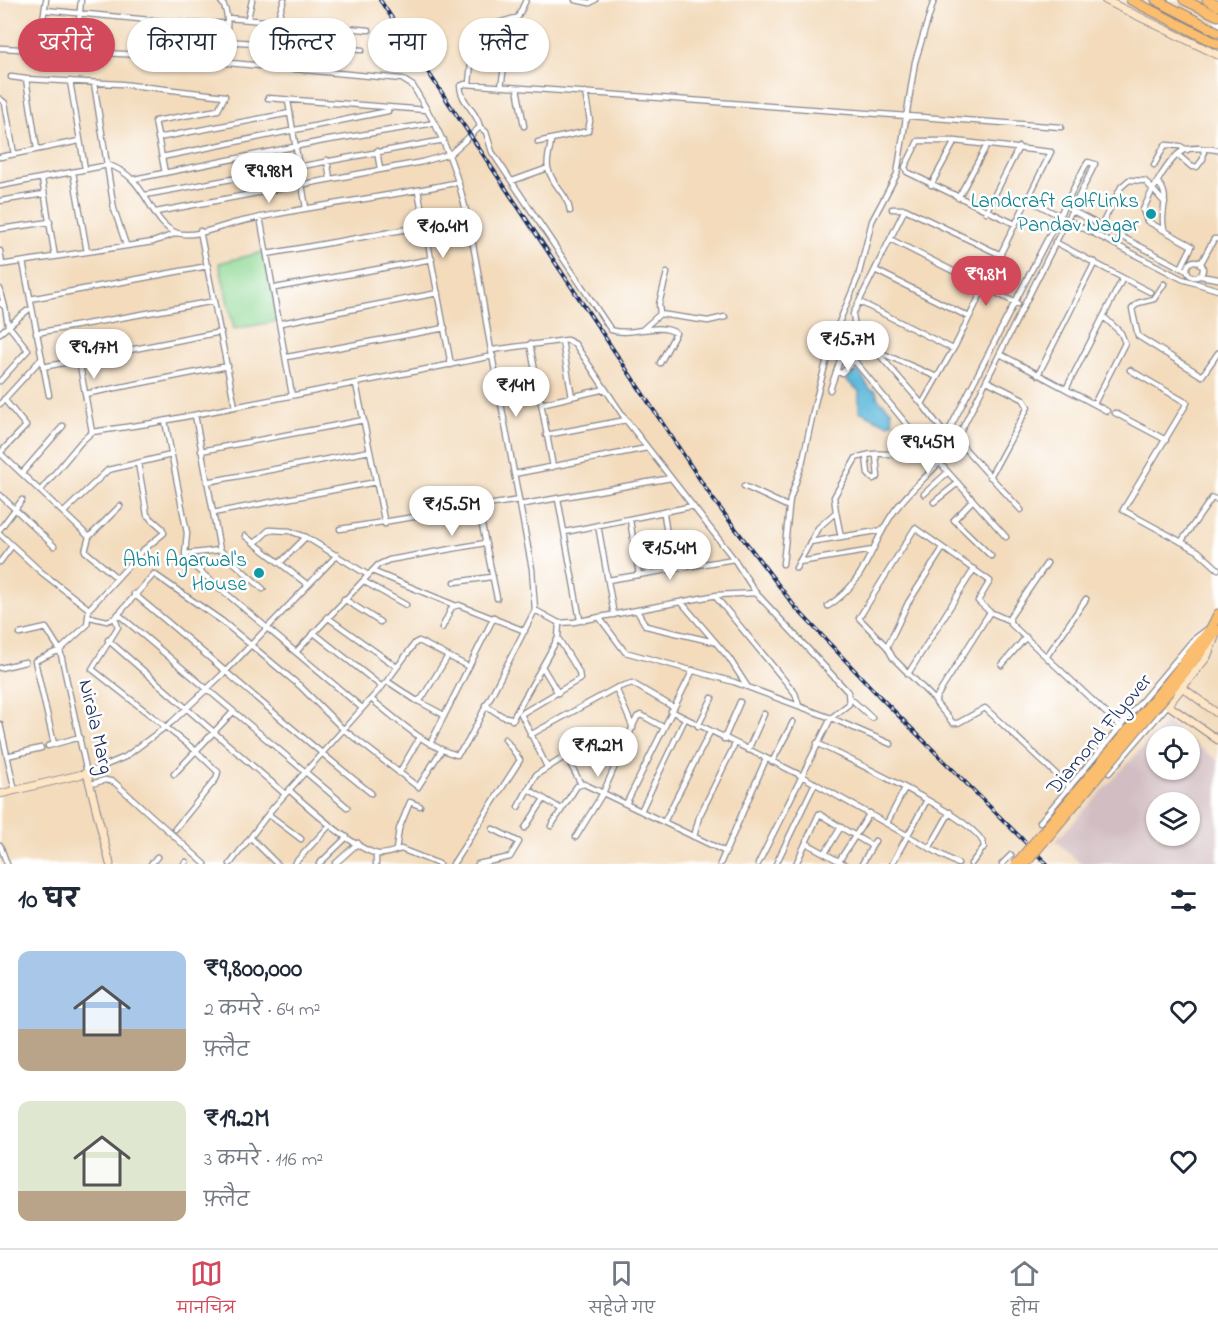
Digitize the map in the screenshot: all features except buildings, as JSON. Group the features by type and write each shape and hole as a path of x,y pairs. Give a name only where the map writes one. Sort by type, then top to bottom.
{"highway":[{"path":"1131,0 1218,44"},
{"path":"1156,0 1218,32"},
{"path":"1184,0 1218,16"},
{"path":"1207,0 1218,6"},
{"name":"Diamond Flyover","path":"1013,859 1216,629 1218,614"},
{"name":"Diamond Flyover","path":"1024,864 1198,650"}],"street":[{"path":"44,18 46,0"},
{"path":"79,18 81,0"},
{"path":"220,0 225,5 227,18"},
{"path":"237,19 248,18 252,0"},
{"path":"279,18 284,0"},
{"path":"516,18 526,0"},
{"path":"575,0 590,3 596,0"},
{"path":"783,564 789,507 833,337 858,277 872,221 897,174 917,54 934,0"},
{"path":"1105,0 1218,55"},
{"path":"45,10 131,18"},
{"path":"237,43 362,50"},
{"path":"0,48 18,49"},
{"path":"237,64 402,79 413,86 435,123 450,154 459,182 532,569 535,610 467,743 457,755 441,751 430,744 371,699"},
{"path":"469,84 470,72"},
{"path":"501,87 503,72"},
{"path":"11,77 225,96 219,110 158,119 155,124 165,173"},
{"path":"26,79 37,149"},
{"path":"70,81 85,169"},
{"path":"94,83 114,209 126,245"},
{"path":"660,363 676,333 674,330 643,329 618,332 611,330 492,152 486,132 480,127 474,112 462,96 460,86 469,84 1061,127"},
{"path":"517,88 524,126"},
{"path":"538,142 588,131 590,121 585,92"},
{"path":"268,98 427,110"},
{"path":"0,99 5,102 14,154"},
{"path":"288,100 306,208"},
{"path":"162,157 396,109"},
{"path":"158,138 290,113"},
{"path":"135,179 323,141 435,123"},
{"path":"156,212 450,154 480,127"},
{"path":"551,139 548,168 554,182 569,200 570,211"},
{"path":"145,195 444,140"},
{"path":"922,404 953,349 1051,152 955,141 921,140 915,145 905,170 986,212 1015,224"},
{"path":"0,157 79,141"},
{"path":"931,185 955,141"},
{"path":"958,198 987,145"},
{"path":"1154,165 1165,145 1180,146 1186,150"},
{"path":"986,212 1018,147"},
{"path":"1178,155 1192,167 1197,167 1203,159 1204,149"},
{"path":"1181,268 1192,246 1147,221 1143,217 1143,210 1152,190 1178,155 1186,150 1218,150"},
{"path":"377,151 380,169"},
{"path":"327,160 330,178"},
{"path":"841,537 834,497 856,458 916,456 932,452 953,440 987,381 1071,210 1095,167 1093,162 1089,162 1084,168 946,436"},
{"path":"0,186 108,165 122,169 135,179 156,212 177,233"},
{"path":"512,182 548,168"},
{"path":"73,172 87,252"},
{"path":"42,179 55,257"},
{"path":"1101,226 1121,187 1129,180 1145,181 1165,203"},
{"path":"0,250 1,265 23,262 153,242 177,233 200,231 306,208 459,182"},
{"path":"1158,183 1162,187 1165,203 1161,218 1164,229"},
{"path":"418,190 451,365"},
{"path":"0,201 44,194"},
{"path":"1027,199 1182,279 1218,290"},
{"path":"892,209 905,209 1001,255"},
{"path":"905,209 852,320 946,436 953,440 1021,510"},
{"path":"1071,210 1187,271 1218,279"},
{"path":"260,217 281,323 292,395"},
{"path":"0,230 50,222"},
{"path":"267,254 425,226"},
{"path":"200,231 235,407"},
{"path":"890,239 1023,307"},
{"path":"1200,265 1214,239 1218,239"},
{"path":"1056,242 1150,292"},
{"path":"274,288 432,259"},
{"path":"23,262 49,395"},
{"path":"1038,375 1095,262"},
{"path":"1187,271 1188,263 1200,265"},
{"path":"1200,265 1203,269 1200,276"},
{"path":"30,300 207,266"},
{"path":"875,270 969,316"},
{"path":"660,314 659,304 667,273"},
{"path":"1066,389 1123,278"},
{"path":"1164,284 1154,299 1138,303 1132,309 1138,336 1202,376 1218,353"},
{"path":"0,289 2,305 9,325 28,350 0,381"},
{"path":"281,323 438,293"},
{"path":"36,333 215,301"},
{"path":"860,302 953,349"},
{"path":"0,333 28,310"},
{"path":"643,329 660,314 708,321 725,317"},
{"path":"1094,404 1125,343 1121,333 1104,317"},
{"path":"286,357 445,328"},
{"path":"43,367 221,332"},
{"path":"562,341 572,397"},
{"path":"40,491 92,432 165,421 451,365 530,344 571,341 626,420 734,559 756,593 848,692 849,704 831,718 758,864"},
{"path":"839,342 1006,537"},
{"path":"530,344 553,466"},
{"path":"830,390 844,348"},
{"path":"876,351 937,377"},
{"path":"1000,354 1107,411"},
{"path":"42,358 2,402 26,426 0,453 89,537"},
{"path":"79,360 92,432"},
{"path":"836,372 842,373 854,361"},
{"path":"85,394 228,366"},
{"path":"1130,370 1187,403 1123,510 1198,551 1218,569"},
{"path":"987,381 1028,402 1028,407 990,477"},
{"path":"356,384 385,524"},
{"path":"541,404 605,389"},
{"path":"1115,413 1166,440"},
{"path":"195,415 220,550 263,589"},
{"path":"201,451 364,420"},
{"path":"546,435 626,420"},
{"path":"165,421 186,533 185,554 190,563 362,708"},
{"path":"22,473 63,426"},
{"path":"514,474 647,448"},
{"path":"207,482 370,451"},
{"path":"64,512 108,470 171,455"},
{"path":"866,456 868,474 873,479 878,477 876,456"},
{"path":"828,606 845,594 858,579 884,530 904,499 940,462"},
{"path":"89,609 117,578 164,533 162,528 147,515 138,463"},
{"path":"924,494 948,472"},
{"path":"340,529 385,524 478,506 558,499 671,478"},
{"path":"213,513 376,482"},
{"path":"934,502 958,483"},
{"path":"744,486 789,507"},
{"path":"0,495 54,546"},
{"path":"1181,542 1212,498 1218,500"},
{"path":"558,499 580,620"},
{"path":"0,530 22,500"},
{"path":"973,500 954,520 991,556"},
{"path":"117,578 85,551 89,537 120,506"},
{"path":"478,506 497,598"},
{"path":"565,532 664,514 693,506"},
{"path":"836,512 821,524 798,565 874,550"},
{"path":"664,514 672,569"},
{"path":"630,520 639,575"},
{"path":"598,525 614,615"},
{"path":"1070,787 985,708 958,723 941,711 936,701 889,654 887,647 859,618 915,528 990,581 978,601 990,612 1008,620 1121,727"},
{"path":"255,543 269,530 290,531 306,537 370,573 454,605 494,617 525,631"},
{"path":"810,542 884,530"},
{"path":"0,534 89,609 90,617 87,624 60,650 35,661 54,744"},
{"path":"245,536 308,585"},
{"path":"281,562 306,537"},
{"path":"296,652 378,565 390,560 485,543"},
{"path":"0,562 12,546"},
{"path":"887,647 908,603 943,548"},
{"path":"185,554 220,550"},
{"path":"0,794 87,773 125,757 165,728 226,671 337,555"},
{"path":"608,580 734,559"},
{"path":"1008,620 1047,563"},
{"path":"908,674 974,569"},
{"path":"90,617 107,621 116,616 154,574 222,621 300,686 343,729 418,787 441,751"},
{"path":"455,582 491,577"},
{"path":"363,581 406,605"},
{"path":"535,610 559,623 715,596 756,593"},
{"path":"134,594 371,793"},
{"path":"715,596 795,693 800,706"},
{"path":"344,599 380,622"},
{"path":"1047,656 1086,599"},
{"path":"682,603 729,658 747,686"},
{"path":"442,628 454,605"},
{"path":"637,611 646,626 714,642"},
{"path":"936,701 990,612"},
{"path":"116,616 118,627 92,669 196,752 219,776 175,829"},
{"path":"116,616 347,807"},
{"path":"327,617 398,668"},
{"path":"430,744 494,617"},
{"path":"599,617 625,652 747,686 891,744"},
{"path":"512,720 558,638 559,623"},
{"name":"Nirala Marg","path":"20,634 46,628 60,650 110,864"},
{"path":"1040,822 1193,640 1216,629 1215,642 1207,657 1109,772 1105,773 1092,761"},
{"path":"314,633 382,687"},
{"path":"1002,665 1026,637"},
{"path":"512,720 580,679 579,672 558,638"},
{"path":"108,640 214,734 329,826 376,854 406,850 439,864"},
{"path":"230,864 268,814 398,668 415,643 419,641 469,667"},
{"path":"417,700 423,698 448,656"},
{"path":"0,668 25,662"},
{"path":"543,668 558,693"},
{"path":"626,804 693,670"},
{"path":"387,681 444,716"},
{"path":"530,735 616,688 632,683 685,719 815,783 958,864"},
{"path":"1182,687 1218,714"},
{"path":"616,688 633,728"},
{"path":"699,726 712,698"},
{"path":"850,698 872,718"},
{"path":"724,739 740,702"},
{"path":"485,705 512,720"},
{"path":"1168,705 1218,740"},
{"path":"174,774 233,712"},
{"path":"521,714 547,767"},
{"path":"748,750 764,714"},
{"path":"576,837 603,793 637,717 641,716 663,728"},
{"path":"641,811 685,719"},
{"path":"772,762 793,722"},
{"path":"0,724 15,790"},
{"path":"664,822 710,732"},
{"path":"48,746 80,737"},
{"path":"399,773 420,737"},
{"path":"453,864 520,760 505,739"},
{"path":"817,743 950,812 984,840 984,847 971,864"},
{"path":"694,837 699,817 735,744"},
{"path":"7,756 41,748"},
{"path":"518,807 536,775 566,756 581,784 726,852"},
{"path":"720,864 766,759"},
{"path":"91,784 105,780 114,782 205,864"},
{"path":"777,864 815,783"},
{"path":"551,826 581,784"},
{"path":"887,822 905,788"},
{"path":"528,789 561,809"},
{"path":"525,828 544,799"},
{"path":"892,864 927,800"},
{"path":"396,850 405,812 411,802 420,806"},
{"path":"930,847 950,812"},
{"path":"806,843 842,862 870,813"},
{"path":"268,814 301,839"},
{"path":"797,864 819,814 855,836 874,844 862,864"},
{"path":"294,864 329,826"},
{"path":"825,854 841,827"},
{"path":"478,864 510,857 519,842 493,829"},
{"path":"319,864 347,837"},
{"path":"251,838 277,864"},
{"path":"335,864 358,843"},
{"path":"0,846 7,864"},
{"path":"376,854 376,864"},
{"path":"151,864 157,857"},
{"path":"1002,864 1013,859"}],"shaded area":[{"path":"1146,744 1146,780 1200,780 1200,748 1218,761 1218,864 1081,864 1056,841"}],"green space":[{"path":"263,252 279,321 234,329 219,263"}],"water":[{"path":"850,371 859,372 870,389 876,391 878,399 891,410 893,423 887,424 859,411 859,391 847,381"}],"railway":[{"path":"380,0 713,499 795,607 879,696 1047,864"}],"place":[{"name":"Landcraft GolfLinks Pandav Nagar","path":"1151,214"},
{"name":"Abhi Agarwal's House","path":"259,573"}]}
